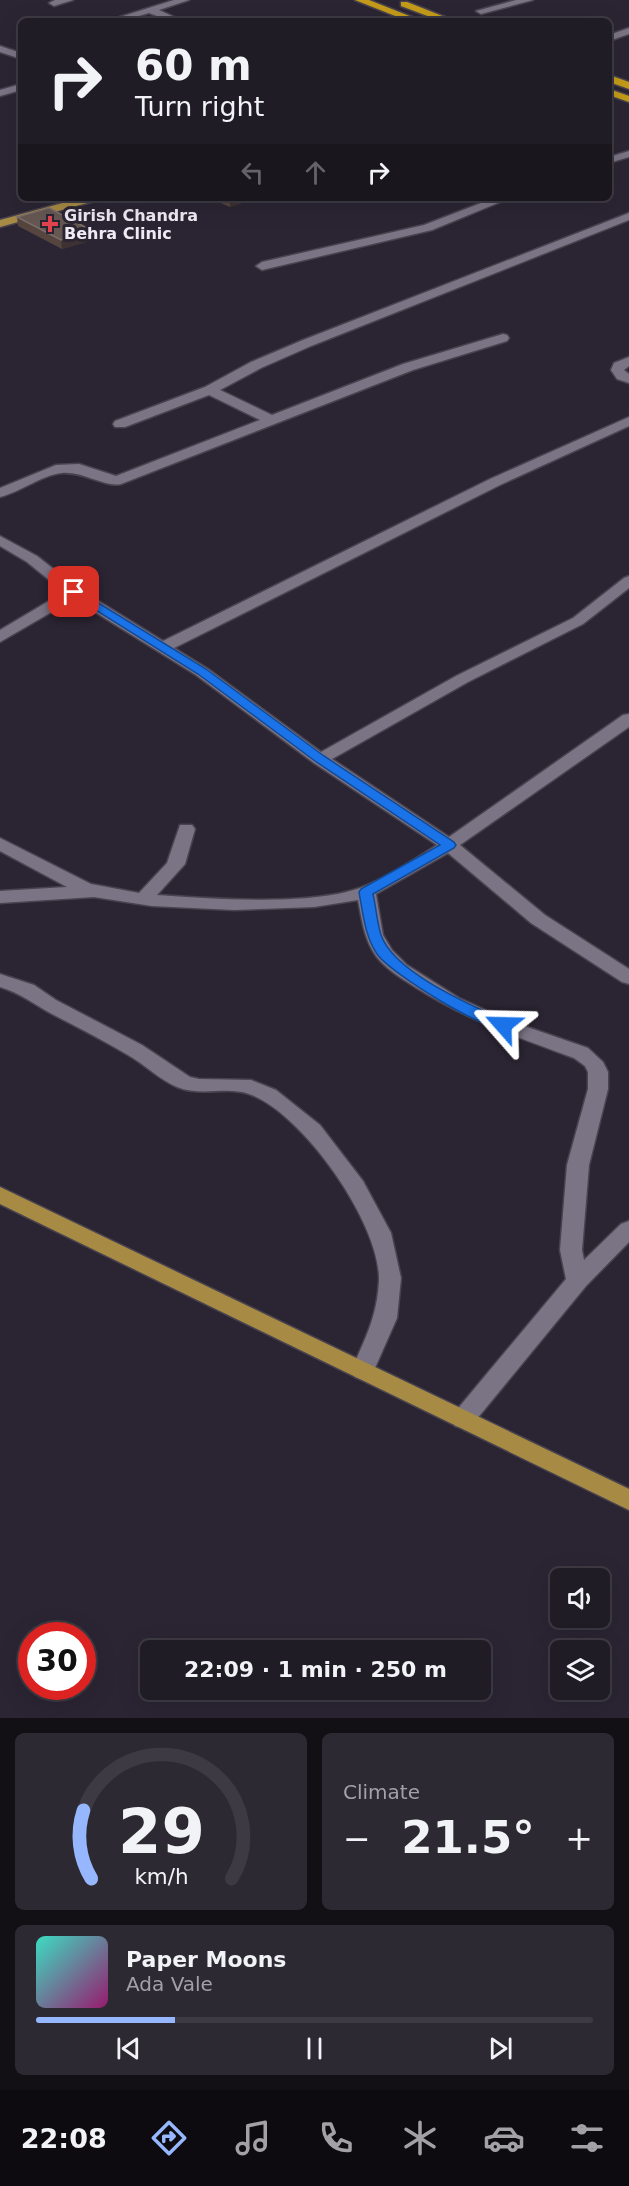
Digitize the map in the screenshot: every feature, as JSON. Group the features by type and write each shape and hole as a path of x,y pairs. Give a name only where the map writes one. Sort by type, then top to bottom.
{"highway":[{"path":"360,0 409,18"},
{"path":"394,0 442,18"},
{"path":"612,79 629,86"},
{"path":"612,93 629,99"}],"main road":[{"path":"0,224 83,201"},
{"path":"0,1195 629,1500"}],"street":[{"path":"54,3 68,0"},
{"path":"481,11 528,0"},
{"path":"122,18 178,1"},
{"path":"150,10 170,18"},
{"path":"612,37 629,31"},
{"path":"0,49 18,54"},
{"path":"0,93 18,88"},
{"path":"612,159 629,154"},
{"path":"262,266 428,228 496,201"},
{"path":"120,424 210,390 296,347 629,216"},
{"path":"0,493 56,469 79,468 116,481 408,367 503,338"},
{"path":"629,361 619,366 617,370 629,379"},
{"path":"210,390 271,420"},
{"path":"164,647 495,482 629,422"},
{"path":"0,540 32,559 74,592 202,672 320,759 449,845 538,919 629,978"},
{"path":"320,759 462,679 578,621 629,581"},
{"path":"0,637 74,592"},
{"path":"0,897 38,893 98,892 203,904 324,900 366,892 449,845 629,719"},
{"path":"144,899 176,864 186,829"},
{"path":"0,843 50,871 98,892"},
{"path":"366,892 374,935 384,953 400,969 452,1002 503,1025 581,1053 593,1062 598,1072 598,1089 578,1165 571,1240 578,1280"},
{"path":"0,980 27,989 135,1050 183,1082 200,1086 251,1087 269,1095 314,1130 355,1186 380,1233 390,1278 386,1318 363,1371"},
{"path":"463,1419 578,1280 629,1229"}],"building":[{"path":"49,208 93,231 61,240 17,217"}],"place":[{"name":"Girish Chandra Behra Clinic","path":"50,224"}],"route":[{"path":"74,592 202,672 320,759 449,845 366,892 374,935 384,953 400,969 452,1002 503,1025"}]}
